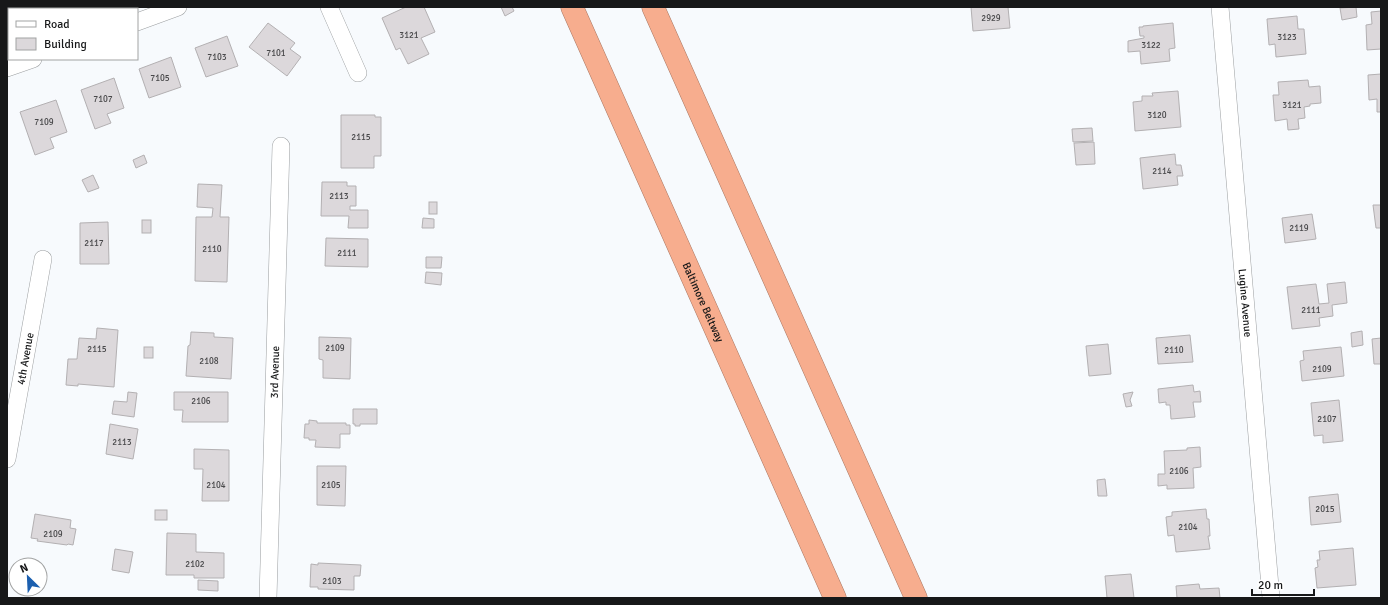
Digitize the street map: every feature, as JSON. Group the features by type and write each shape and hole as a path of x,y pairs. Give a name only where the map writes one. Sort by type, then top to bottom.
{"highway":[{"name":"Baltimore Beltway","path":"572,7 835,598"},
{"path":"653,7 916,598"}],"street":[{"path":"138,22 178,7"},
{"path":"329,7 358,73"},
{"name":"Lugine Avenue","path":"1220,7 1270,598"},
{"path":"7,68 30,60"},
{"name":"3rd Avenue","path":"268,598 281,146"},
{"name":"4th Avenue","path":"7,459 43,259"}],"building":[{"path":"406,7 424,7 435,32 421,38 429,54 408,64 400,48 396,50 382,18"},
{"path":"501,7 512,7 514,11 505,16"},
{"path":"971,7 1008,7 1010,28 973,31"},
{"path":"1356,7 1357,17 1342,20 1340,8"},
{"path":"1381,11 1381,49 1367,50 1366,25 1372,24 1371,12"},
{"path":"1297,16 1298,29 1304,29 1306,54 1276,57 1275,44 1269,45 1267,19"},
{"path":"268,23 295,43 290,49 301,57 287,76 249,47"},
{"path":"1173,23 1175,48 1169,49 1170,61 1141,64 1140,51 1128,52 1128,41 1144,38 1144,36 1140,36 1139,27"},
{"path":"227,36 238,66 206,77 195,48"},
{"path":"171,57 181,87 149,98 139,69"},
{"path":"1381,74 1381,112 1377,112 1377,99 1369,100 1368,75"},
{"path":"114,78 124,108 107,114 111,123 95,129 81,90"},
{"path":"1308,80 1309,87 1320,86 1321,103 1310,104 1310,106 1304,107 1305,118 1298,119 1299,129 1288,130 1287,119 1275,121 1273,95 1279,95 1278,82"},
{"path":"1178,91 1181,127 1135,131 1133,102 1142,101 1142,96 1153,96 1152,93"},
{"path":"56,100 67,132 50,138 54,148 35,155 20,112"},
{"path":"341,115 375,115 375,117 381,117 381,156 374,156 374,168 341,168"},
{"path":"1092,128 1093,141 1073,142 1072,129"},
{"path":"1094,142 1095,164 1076,165 1074,143"},
{"path":"1175,154 1176,165 1181,165 1183,176 1177,176 1178,185 1143,189 1140,158"},
{"path":"144,155 147,163 136,168 133,160"},
{"path":"93,175 99,188 88,192 82,180"},
{"path":"322,182 347,182 347,186 356,186 356,206 350,206 350,210 368,210 368,228 348,228 349,216 321,216"},
{"path":"198,184 222,185 220,217 229,217 227,282 195,281 196,217 212,217 213,208 197,207"},
{"path":"429,202 437,202 437,214 429,214"},
{"path":"1373,205 1381,205 1381,228 1376,228"},
{"path":"1312,214 1316,239 1285,243 1282,218"},
{"path":"423,218 434,219 434,228 422,228"},
{"path":"142,220 151,220 151,233 142,233"},
{"path":"108,222 109,264 80,264 80,223"},
{"path":"326,238 368,239 368,267 325,266"},
{"path":"426,257 442,257 441,268 426,268"},
{"path":"426,272 442,273 441,285 425,283"},
{"path":"1345,282 1347,303 1332,305 1333,316 1319,318 1320,326 1292,329 1287,287 1316,284 1319,304 1329,303 1327,284"},
{"path":"97,328 118,330 114,387 78,384 78,386 66,385 68,359 77,359 79,338 96,339"},
{"path":"1362,331 1363,345 1352,347 1351,333"},
{"path":"191,332 214,333 214,337 233,338 231,379 186,376 188,346 190,345"},
{"path":"1190,335 1193,362 1158,364 1156,338"},
{"path":"319,337 351,338 350,379 323,378 323,360 319,359"},
{"path":"1381,338 1381,364 1374,364 1372,339"},
{"path":"1108,344 1111,374 1089,376 1086,346"},
{"path":"144,347 153,347 153,358 144,358"},
{"path":"1341,347 1344,376 1302,381 1300,361 1304,360 1303,351"},
{"path":"1193,385 1194,392 1200,391 1201,402 1193,402 1195,417 1171,419 1170,405 1166,405 1166,402 1159,403 1158,389"},
{"path":"128,392 137,393 134,417 112,414 114,401 127,402"},
{"path":"174,392 228,392 228,422 182,422 183,410 174,410"},
{"path":"1133,392 1130,400 1132,406 1126,407 1123,394"},
{"path":"1339,400 1343,441 1323,443 1323,435 1314,436 1311,403"},
{"path":"353,409 377,409 377,424 360,424 360,426 355,426 355,424 353,424"},
{"path":"309,420 317,421 317,423 346,423 346,425 350,425 350,434 340,434 340,448 315,447 316,440 304,438 305,424 309,424"},
{"path":"110,424 138,429 133,459 106,454"},
{"path":"1200,447 1201,467 1193,468 1194,488 1167,489 1167,485 1158,486 1158,474 1165,474 1164,451 1187,450 1187,448"},
{"path":"194,449 229,450 229,501 202,501 203,469 194,469"},
{"path":"317,466 346,466 345,506 317,505"},
{"path":"1105,479 1107,496 1098,496 1097,480"},
{"path":"1338,494 1341,522 1311,525 1309,497"},
{"path":"1206,509 1207,519 1209,519 1210,536 1208,536 1210,549 1176,552 1174,535 1168,536 1166,517 1172,516 1172,512"},
{"path":"155,510 167,510 167,520 155,520"},
{"path":"35,514 71,520 70,528 76,529 73,545 37,541 38,539 31,538"},
{"path":"167,533 196,534 196,552 224,553 224,578 194,578 194,575 166,575"},
{"path":"1353,548 1356,585 1317,588 1315,568 1318,567 1317,560 1320,560 1319,551"},
{"path":"115,549 133,552 129,573 112,570"},
{"path":"318,563 361,565 360,576 354,576 354,590 318,589 318,587 310,587 311,564 318,565"},
{"path":"1131,574 1134,598 1107,598 1105,576"},
{"path":"198,580 218,581 218,591 198,590"},
{"path":"1199,584 1200,589 1219,588 1220,598 1177,598 1176,586"}]}
